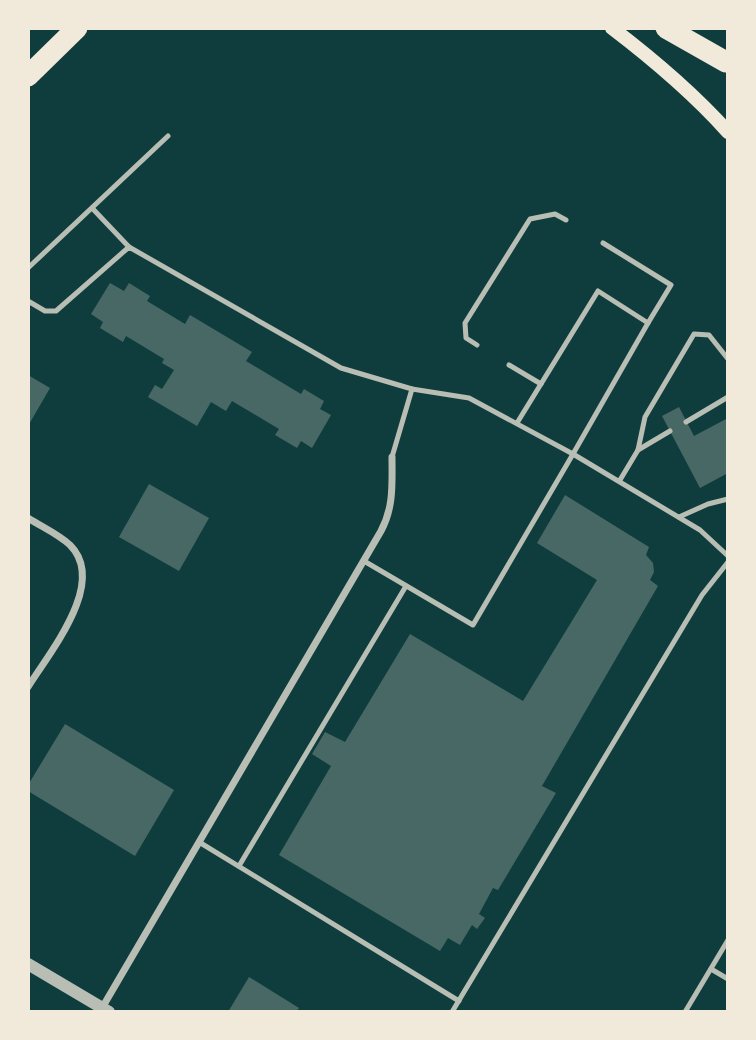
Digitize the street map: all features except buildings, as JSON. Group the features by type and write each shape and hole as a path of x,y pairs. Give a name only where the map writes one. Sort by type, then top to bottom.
{"highway":[{"path":"28,75 62,28"},
{"path":"28,75 78,28"},
{"path":"666,28 727,64"}],"main road":[{"path":"612,28 653,59 728,132"},
{"path":"688,28 727,64"}],"street":[{"path":"28,964 105,1010 199,842 388,519 392,502 393,457"},
{"path":"28,519 69,545 80,562 83,582 78,606 28,687"}],"lane":[{"path":"28,268 168,136"},
{"path":"92,208 129,247 341,368 412,389 469,398 620,480 700,530 728,556"},
{"path":"477,345 466,338 465,323 530,219 555,214 566,220"},
{"path":"364,561 473,625 671,285 603,243"},
{"path":"28,301 45,311 56,311 129,247"},
{"path":"517,423 597,291 648,323"},
{"path":"620,480 638,450 645,417 694,334 709,335 728,359"},
{"path":"509,365 541,384"},
{"path":"393,457 412,389"},
{"path":"686,422 728,397"},
{"path":"638,450 670,431"},
{"path":"679,517 708,503 728,499"},
{"path":"452,1012 702,595 728,562"},
{"path":"239,866 406,586"},
{"path":"199,842 459,1001"},
{"path":"685,1012 728,940"},
{"path":"711,968 728,979"}]}
